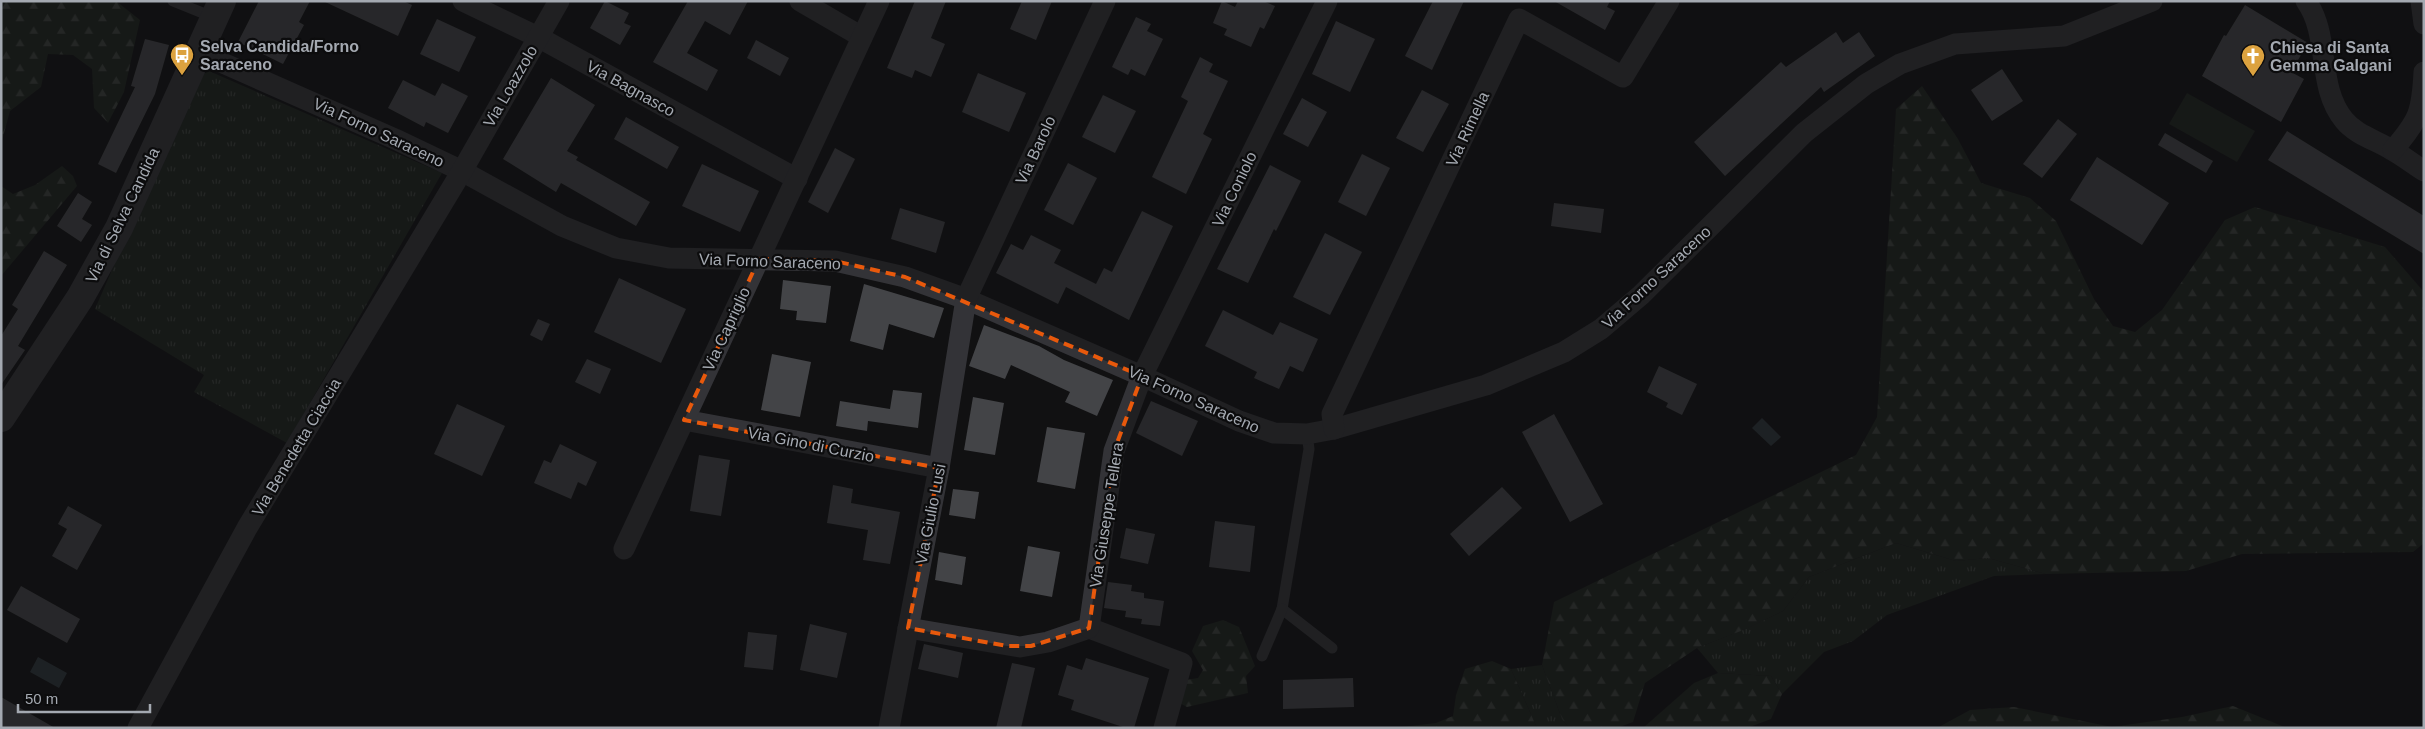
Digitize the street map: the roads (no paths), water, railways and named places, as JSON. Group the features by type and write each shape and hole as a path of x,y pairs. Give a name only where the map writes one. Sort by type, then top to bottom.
{"street":[{"name":"Via Bagnasco","path":"463,1 538,37 797,179"},
{"name":"Via Loazzolo","path":"462,171 559,1"},
{"path":"800,1 862,38"},
{"name":"Via Capriglio","path":"624,549 879,1"},
{"name":"Via Barolo","path":"966,299 1105,1"},
{"name":"Via Coniolo","path":"1142,376 1327,1"},
{"name":"Via Rimella","path":"1334,429 1332,414 1519,19 1623,77 1669,1"},
{"name":"Via Forno Saraceno","path":"198,52 326,108 462,171 562,226 616,248 669,258 834,261 905,277 966,299 1261,430 1308,434 1334,429 1486,385 1564,352 1601,329 1641,295 1804,133 1866,84 1900,64 1955,44 2064,36 2152,1"},
{"path":"2306,1 2318,24 2326,77 2338,112 2354,130 2393,150 2424,171"},
{"path":"2421,1 2424,24"},
{"name":"Via di Selva Candida","path":"1,418 80,298 119,228 198,52 219,10"},
{"path":"2393,150 2415,123 2423,102 2424,72"},
{"name":"Via Benedetta Ciaccia","path":"138,728 247,528 462,171"},
{"name":"Via Giulio Lusi","path":"889,728 939,468 966,299"},
{"name":"Via Giuseppe Tellera","path":"1088,628 1114,451 1142,376"},
{"name":"Via Gino di Curzio","path":"684,420 939,468"},
{"path":"908,628 1020,647 1048,642 1088,628 1182,663 1164,728"}],"lane":[{"path":"173,1 219,10"},
{"path":"1262,656 1282,608 1309,448 1308,434"},
{"path":"1282,608 1332,648"}],"place":[{"name":"Selva Candida/Forno Saraceno","path":"182,76"},
{"name":"Chiesa di Santa Gemma Galgani","path":"2253,77"}]}
